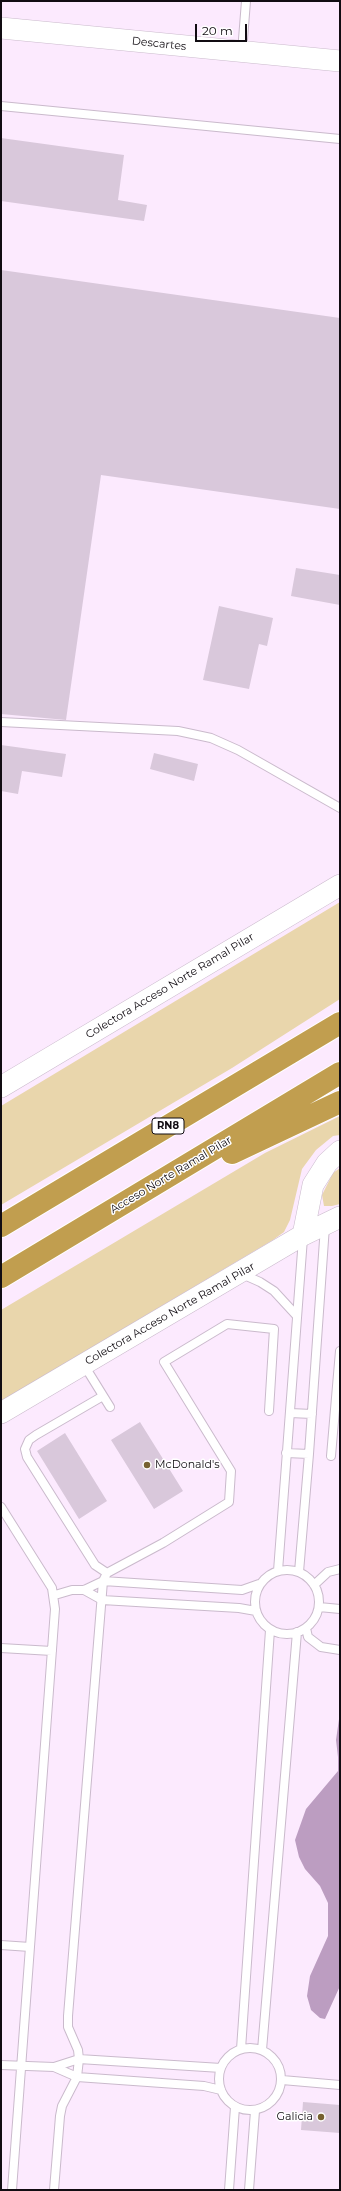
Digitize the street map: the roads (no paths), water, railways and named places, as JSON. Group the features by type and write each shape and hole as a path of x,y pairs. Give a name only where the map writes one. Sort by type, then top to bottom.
{"highway":[{"name":"RN8","path":"1,1226 338,1024"},
{"name":"Acceso Norte Ramal Pilar","path":"1,1276 340,1073"},
{"path":"120,1205 340,1102"}],"street":[{"name":"Descartes","path":"1,28 340,61"},
{"name":"Colectora Acceso Norte Ramal Pilar","path":"1,1087 340,884"},
{"path":"303,1235 313,1185 327,1163 340,1151"},
{"name":"Colectora Acceso Norte Ramal Pilar","path":"1,1413 303,1235 333,1221"}],"lane":[{"path":"242,52 246,1"},
{"path":"1,106 340,139"},
{"path":"1,722 178,731 211,738 238,750 340,808"},
{"path":"299,1572 312,1414 333,1221"},
{"path":"278,1571 303,1235"},
{"path":"240,1273 260,1282 274,1291 297,1316"},
{"path":"54,2190 60,2116 62,2106 77,2077 79,2059 78,2050 68,2027 68,2016 103,1582 107,1573 163,1543 229,1502 232,1471 164,1362 227,1324 274,1329 269,1410"},
{"path":"331,1456 340,1351"},
{"path":"84,1365 110,1407"},
{"path":"103,1396 36,1434 29,1440 25,1449 27,1457 95,1565 107,1573"},
{"path":"290,1412 312,1414"},
{"path":"286,1453 309,1454"},
{"path":"1,1507 55,1595 12,2190"},
{"path":"55,1595 72,1590 84,1590 103,1582 242,1590 259,1584 270,1574 288,1569 299,1572 307,1577 314,1585 317,1592 318,1607 316,1615 306,1628 297,1632 288,1634 270,1630 262,1622 256,1611 254,1602 259,1584"},
{"path":"314,1585 328,1572 340,1569"},
{"path":"84,1590 102,1600 239,1608 256,1611"},
{"path":"318,1607 340,1609"},
{"path":"306,1628 308,1637 321,1647 340,1650"},
{"path":"241,2049 270,1630"},
{"path":"262,2050 297,1632"},
{"path":"1,1648 52,1651"},
{"path":"1,1945 30,1947"},
{"path":"251,2048 262,2050 277,2062 282,2080 276,2097 263,2108 255,2111 235,2107 224,2097 221,2090 219,2083 221,2068 232,2054 241,2049 251,2048"},
{"path":"54,2067 79,2059 221,2068"},
{"path":"1,2065 54,2067 77,2077 204,2086 221,2090"},
{"path":"282,2080 340,2085"},
{"path":"229,2190 235,2107"},
{"path":"248,2190 255,2111"}],"place":[{"name":"McDonald's","path":"147,1465"},
{"name":"Galicia","path":"321,2117"}]}
